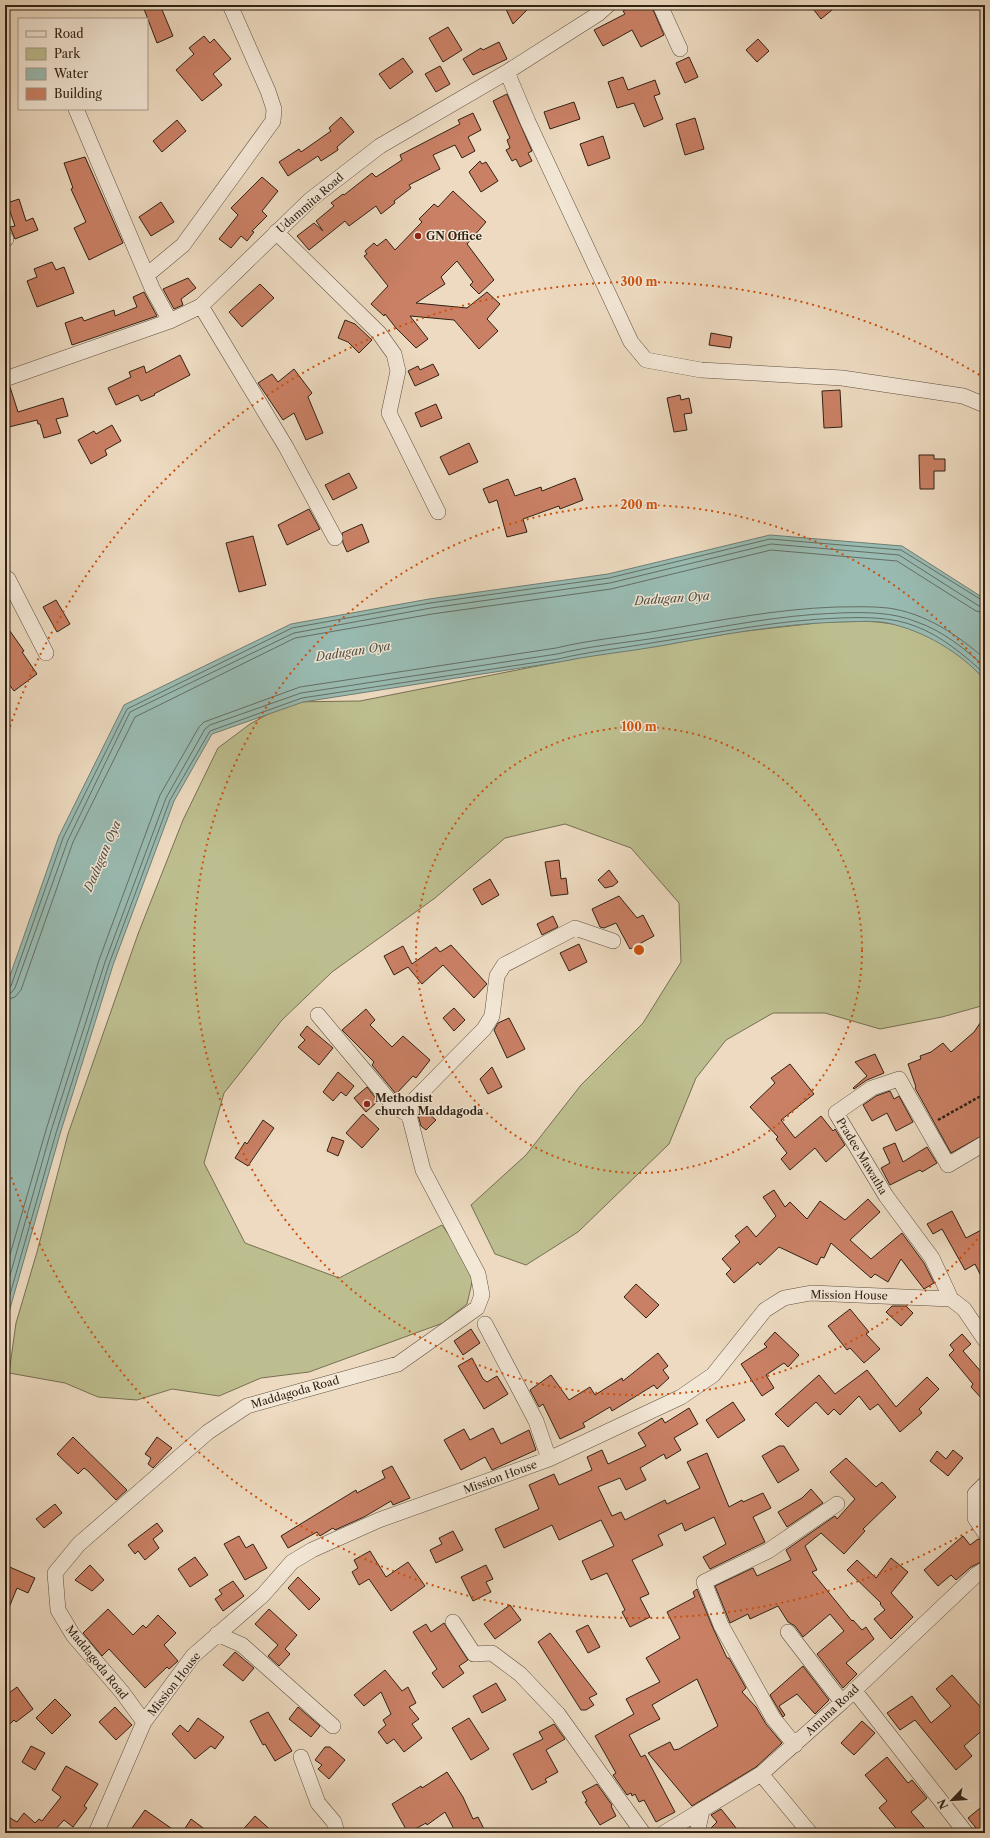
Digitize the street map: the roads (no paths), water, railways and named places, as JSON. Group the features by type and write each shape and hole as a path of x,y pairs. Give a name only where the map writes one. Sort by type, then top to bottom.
{"street":[{"path":"147,275 183,245 273,121 274,109 268,91 230,5"},
{"name":"Udammita Road","path":"5,379 170,322 201,306 310,200 380,146 507,72 598,14 608,5"},
{"path":"660,5 680,49"},
{"path":"507,72 528,122 631,342 646,360 701,370 842,378 963,396 985,405"},
{"path":"76,110 147,275 170,322"},
{"path":"276,232 379,333 394,354 398,370 389,413 438,512"},
{"path":"201,306 286,447 335,538"},
{"path":"5,580 8,579 46,653"},
{"path":"318,1015 394,1106 409,1115 411,1103 484,1029 492,1016 497,976 504,966 575,928 613,941"},
{"name":"Pradee Mawatha","path":"951,1299 932,1258 886,1196 836,1113 872,1088 899,1079 948,1165 985,1143"},
{"name":"Maddagoda Road","path":"144,1722 122,1692 73,1634 58,1610 55,1573 79,1544 196,1442 208,1432 247,1406 398,1364 477,1308 482,1295 478,1274 423,1170 409,1115"},
{"name":"Mission House","path":"96,1833 144,1722 193,1656 263,1595 292,1562 312,1550 379,1520 548,1459 688,1393 713,1376 765,1310 784,1298 811,1292 951,1299"},
{"path":"951,1299 964,1309 985,1340"},
{"path":"485,1324 536,1421 548,1459"},
{"path":"985,1484 975,1494 975,1518 985,1533"},
{"path":"795,1744 773,1718 721,1625 704,1582 768,1551 837,1504"},
{"name":"Amuna Road","path":"664,1833 761,1774 842,1702 977,1574 985,1569"},
{"path":"453,1622 474,1654 492,1653 520,1674 558,1714 643,1833"},
{"path":"788,1632 842,1702"},
{"path":"217,1634 242,1645 333,1726"},
{"path":"854,1690 966,1833"},
{"path":"301,1757 318,1803 334,1822 337,1833"},
{"path":"761,1774 810,1833"},
{"path":"697,1833 702,1811"}],"water":[{"name":"Dadugan Oya","path":"770,535 902,546 985,599 985,680 964,660 953,652 915,631 888,623 864,621 817,623 749,631 303,702 212,734 174,801 113,965 60,1134 5,1326 5,990 59,836 124,705 291,624 429,599 608,574"}],"place":[{"name":"GN Office","path":"418,236"},
{"name":"Methodist church Maddagoda","path":"367,1104"}]}
